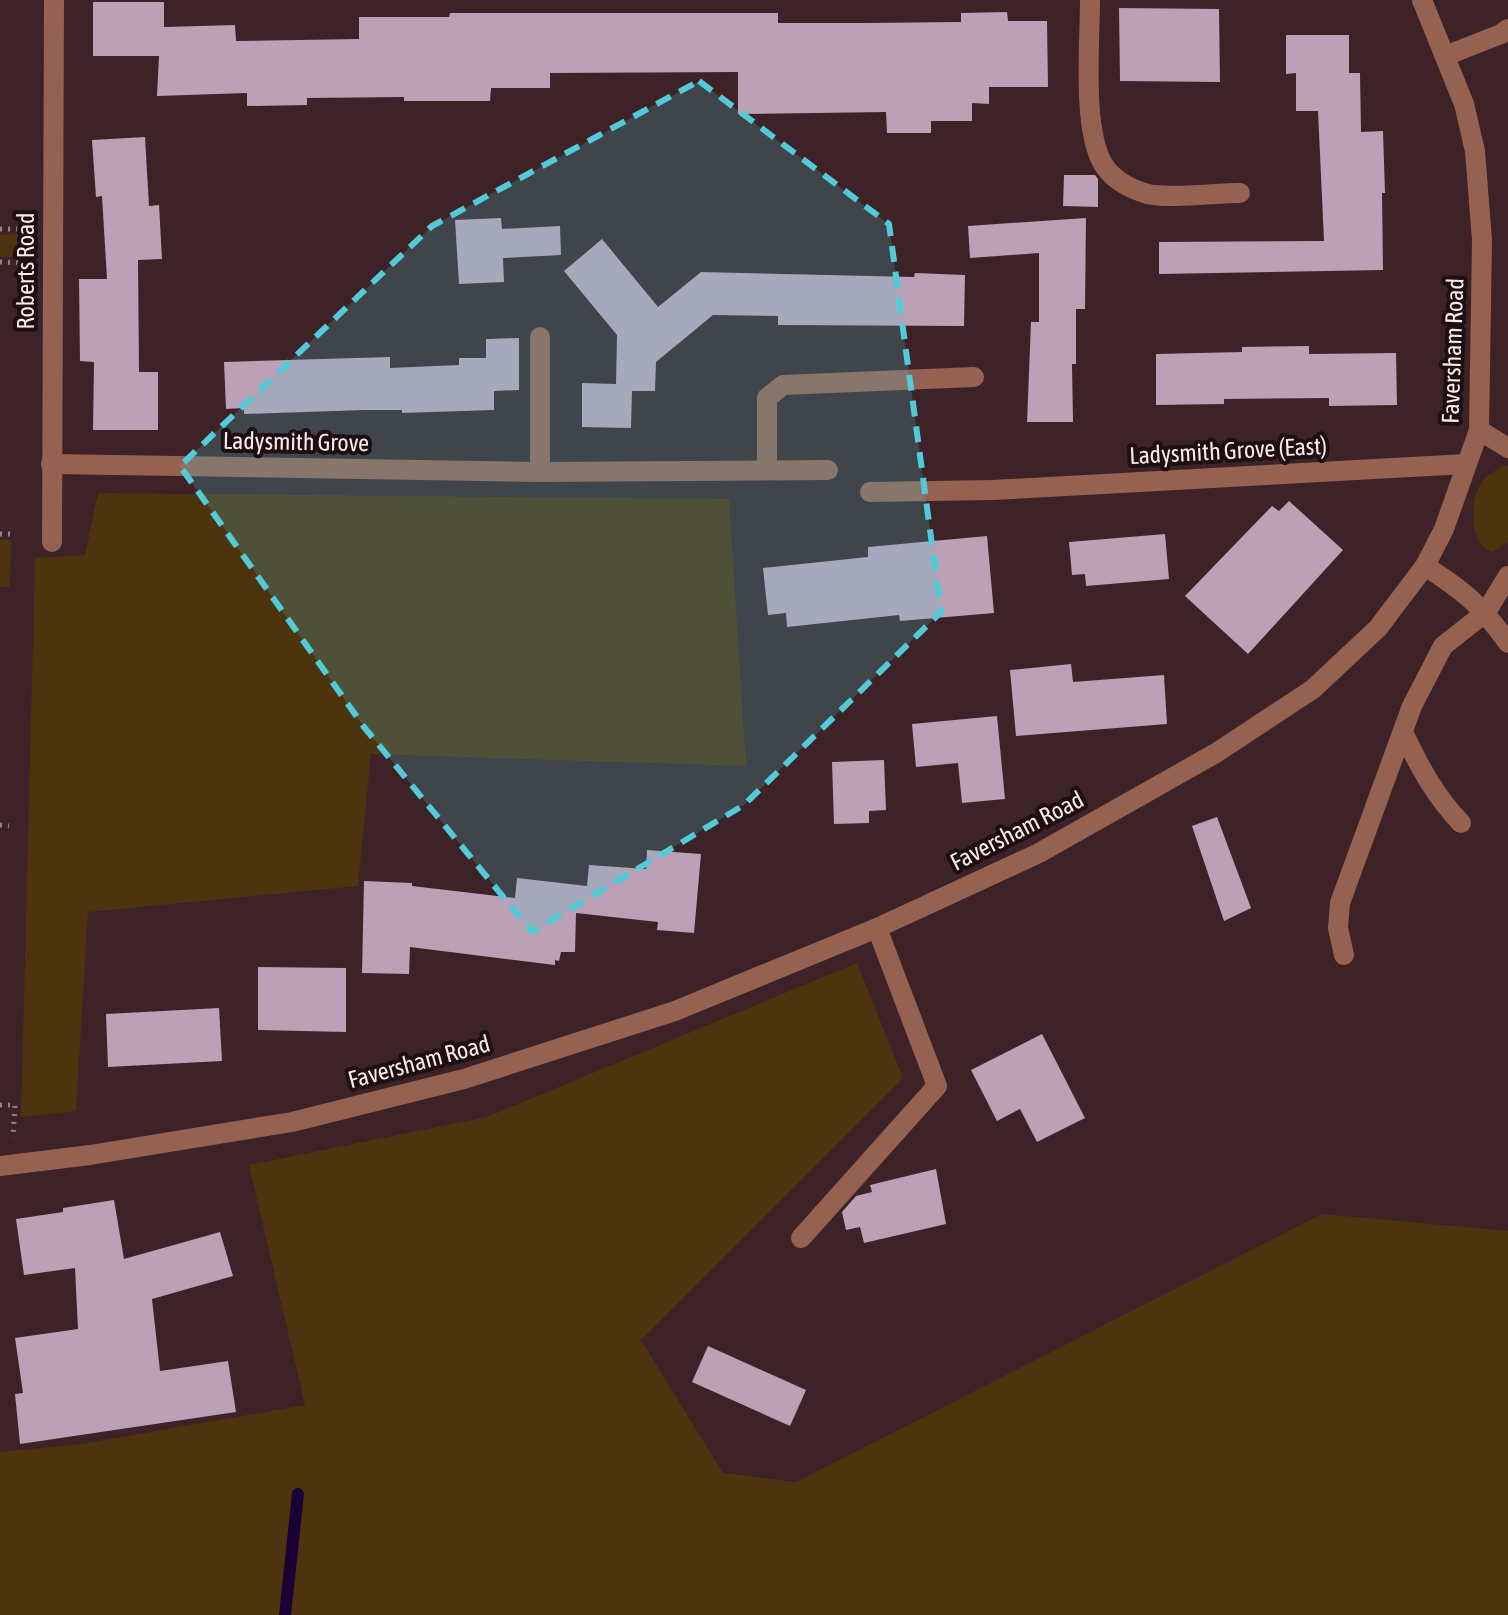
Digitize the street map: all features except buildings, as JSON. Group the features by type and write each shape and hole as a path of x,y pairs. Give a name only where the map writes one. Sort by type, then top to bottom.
{"street":[{"name":"Roberts Road","path":"52,542 54,0"},
{"path":"1090,0 1090,117 1103,164 1121,184 1150,195 1240,193"},
{"name":"Faversham Road","path":"6,1165 90,1155 292,1122 464,1079 675,1011 877,928 1039,853 1216,753 1313,689 1378,628 1425,566 1444,529 1479,430 1482,240 1475,151 1464,104 1422,0"},
{"path":"1445,56 1508,29"},
{"path":"540,337 540,472"},
{"path":"767,470 767,398 783,385 974,377"},
{"path":"1479,430 1508,448"},
{"name":"Ladysmith Grove","path":"51,464 540,472 828,470"},
{"name":"Ladysmith Grove (East)","path":"870,492 993,490 1466,464"},
{"path":"1425,566 1465,591 1486,612 1508,643"},
{"path":"1344,955 1338,928 1340,903 1412,706 1443,646 1486,612 1508,576"},
{"path":"1403,732 1422,772 1461,823"},
{"path":"801,1238 937,1086 877,928"}],"path":[{"path":"0,534 11,534"},
{"path":"0,825 9,826"},
{"path":"0,1105 15,1105 6,1165"}],"highlighted area":[{"path":"699,81 889,224 941,612 744,805 532,932 364,727 180,466 432,226"}],"shaded area":[{"path":"21,234 20,257 0,257 0,235"},
{"path":"1503,466 1508,466 1508,542 1493,552 1479,541 1473,510 1482,482"},
{"path":"98,493 729,499 746,766 371,754 358,886 88,912 76,1111 21,1117 35,558 85,555"},
{"path":"0,540 11,540 10,587 0,587"},
{"path":"857,963 903,1078 641,1340 723,1473 796,1482 1322,1214 1508,1231 1508,1615 0,1615 0,1452 82,1444 305,1405 249,1165 487,1117"}],"waterway":[{"path":"285,1615 298,1494"}]}
